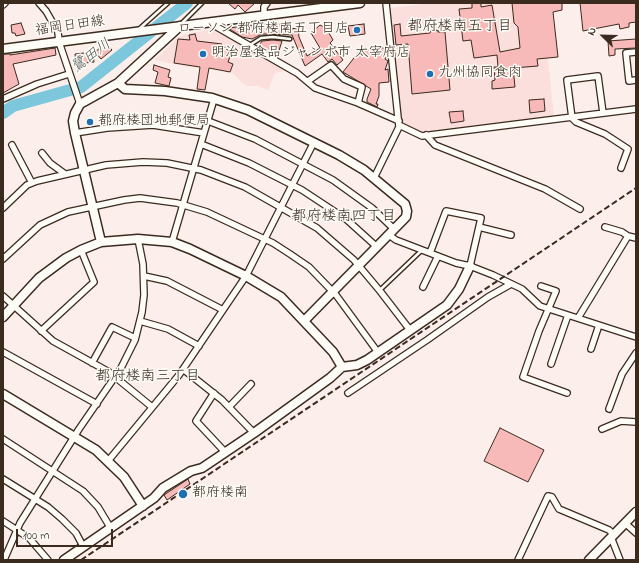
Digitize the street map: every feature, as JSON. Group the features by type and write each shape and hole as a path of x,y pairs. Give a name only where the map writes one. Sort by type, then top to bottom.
{"street":[{"path":"39,3 46,11 58,32 59,42 78,101 73,121 101,242"},
{"path":"264,15 264,7 267,3"},
{"path":"78,101 118,83 180,26 360,3"},
{"path":"374,178 399,123 386,3"},
{"path":"210,23 250,45 308,81 315,88 358,103 422,136 636,109"},
{"name":"福岡日田線","path":"3,49 139,30 180,26"},
{"path":"636,52 626,53 629,81 636,80"},
{"path":"308,81 331,65 344,79 362,87 358,103"},
{"path":"3,99 37,84 70,76"},
{"path":"603,113 598,76 568,80 572,118 576,122 605,134 627,147 628,152 621,168"},
{"path":"118,83 125,89 165,91 214,99 248,110 352,162 405,204 407,208 406,217 305,320"},
{"path":"172,242 214,99"},
{"path":"208,121 255,139 303,164 352,193 392,232 396,240 456,263 470,266 522,289 540,306 636,337"},
{"path":"75,132 153,125 204,133"},
{"path":"426,135 435,145 545,189 580,209"},
{"path":"108,461 183,369 246,276 314,142"},
{"path":"201,144 249,163 324,203 346,219 377,247"},
{"path":"12,145 32,183"},
{"path":"42,153 50,163 65,174"},
{"path":"3,208 18,193 32,183 84,170 121,163 143,162 167,163 194,168 245,187 317,228 336,243 358,266 380,291 410,330"},
{"path":"3,259 32,231 50,218 77,209 140,198 158,199 184,205 207,212 265,240 290,254 308,267 334,292 377,352"},
{"path":"64,560 154,498 163,488 191,471 202,468 254,433 330,378 342,367 357,365 447,305 459,289 470,266 481,218 446,211 430,253"},
{"path":"479,227 510,236"},
{"path":"605,227 636,238"},
{"path":"578,318 628,236"},
{"path":"4,560 17,529 74,437 115,377 129,354 136,338 140,321 144,276 138,239"},
{"path":"3,317 39,278 51,268 81,250 101,242 138,239 172,242 190,248 246,276 281,296 305,320 333,352 342,367"},
{"path":"41,331 94,282 81,250"},
{"path":"423,288 438,256"},
{"path":"144,276 167,281 177,285 224,310"},
{"path":"348,393 428,340 488,297 511,284"},
{"path":"541,286 556,291 530,355 523,377 567,393"},
{"path":"3,296 41,331 63,348 115,377 152,407"},
{"path":"551,364 568,315"},
{"path":"140,321 168,329 199,346"},
{"path":"591,349 599,325"},
{"path":"92,364 112,327 136,338"},
{"path":"3,352 97,404"},
{"path":"609,409 622,374 636,353"},
{"path":"183,369 214,393 254,433"},
{"path":"229,407 252,384"},
{"path":"214,393 196,420 225,452"},
{"path":"3,394 74,437 108,461 124,477 143,506"},
{"path":"602,429 621,421 636,422"},
{"path":"3,439 53,470 83,491 98,507 110,527"},
{"path":"3,479 35,499 62,519 76,533 83,546"},
{"path":"518,560 548,496 552,497 559,509 609,530 613,536 620,560"},
{"path":"589,560 636,512"},
{"path":"3,521 17,529 34,542 48,560"},
{"path":"625,523 636,533"}],"lane":[{"path":"139,30 168,3"},
{"path":"180,26 202,3"},
{"path":"250,45 261,38 273,36 290,39"},
{"path":"380,291 422,250"}],"shaded area":[{"path":"431,3 542,3 554,117 421,133 402,123 390,8"},
{"name":"明治屋食品ジャンボ市 太宰府店","path":"218,28 289,70 275,73 268,90 258,86 247,86 234,74 224,70 188,67 155,60 177,38 187,34"}],"building":[{"path":"228,3 255,3 245,12 238,5 235,9"},
{"path":"472,3 481,3 481,7 492,5 500,52 520,48 518,27 514,23 512,3 562,3 562,10 553,12 558,57 537,59 538,66 513,68 515,87 492,89 492,81 495,80 494,67 498,67 497,55 474,58 471,40 463,41 459,9 472,8"},
{"path":"580,3 636,3 636,22 629,23 629,27 620,29 619,24 583,31"},
{"path":"21,23 25,34 16,36 15,33 12,33 11,25"},
{"path":"263,24 281,24 281,30 298,28 299,37 307,56 320,48 311,33 320,25 326,28 333,40 330,43 343,60 337,65 332,59 328,62 322,54 305,66 292,35 262,34 252,39 242,37 228,28"},
{"name":"ローソン 都府楼南五丁目店","path":"364,24 365,34 350,36 348,26"},
{"name":"九州協同食肉","path":"400,24 401,36 430,33 430,31 438,30 438,32 445,32 450,90 412,94 408,44 396,45 394,25"},
{"name":"明治屋食品ジャンボ市 太宰府店","path":"195,34 197,41 222,44 221,47 233,48 228,62 233,64 230,72 209,68 205,90 197,89 200,67 174,63 178,39 190,40 189,35"},
{"path":"636,39 636,48 615,49 615,55 609,56 608,41"},
{"path":"262,41 282,41 277,57 259,46"},
{"path":"106,43 112,50 101,59 95,52"},
{"path":"381,47 387,50 387,56 385,59 388,61 385,70 388,69 389,82 379,83 379,96 376,104 378,104 377,107 367,102 371,89 343,72 361,49 364,50 365,48 378,53"},
{"path":"55,48 56,55 13,64 19,84 3,93 3,54 10,55"},
{"path":"93,52 94,62 76,64 75,54"},
{"path":"154,65 170,70 168,77 171,78 169,86 155,83 158,72 153,70"},
{"path":"544,99 545,111 530,113 529,100"},
{"path":"463,111 464,121 451,123 449,112"},
{"path":"500,428 544,450 528,482 484,461"},
{"path":"188,479 190,484 167,500 164,495"}],"waterway":[{"name":"鷺田川","path":"3,113 13,106 81,87 187,3"}],"railway":[{"path":"81,560 636,188"}],"place":[{"name":"ローソン 都府楼南五丁目店","path":"357,30"},
{"name":"明治屋食品ジャンボ市 太宰府店","path":"203,54"},
{"name":"九州協同食肉","path":"430,74"},
{"name":"都府楼団地郵便局","path":"90,122"},
{"name":"都府楼南","path":"183,494"}],"district":[{"name":"都府楼南五丁目","path":"460,28"},
{"name":"都府楼南四丁目","path":"344,218"},
{"name":"都府楼南三丁目","path":"148,378"}]}
